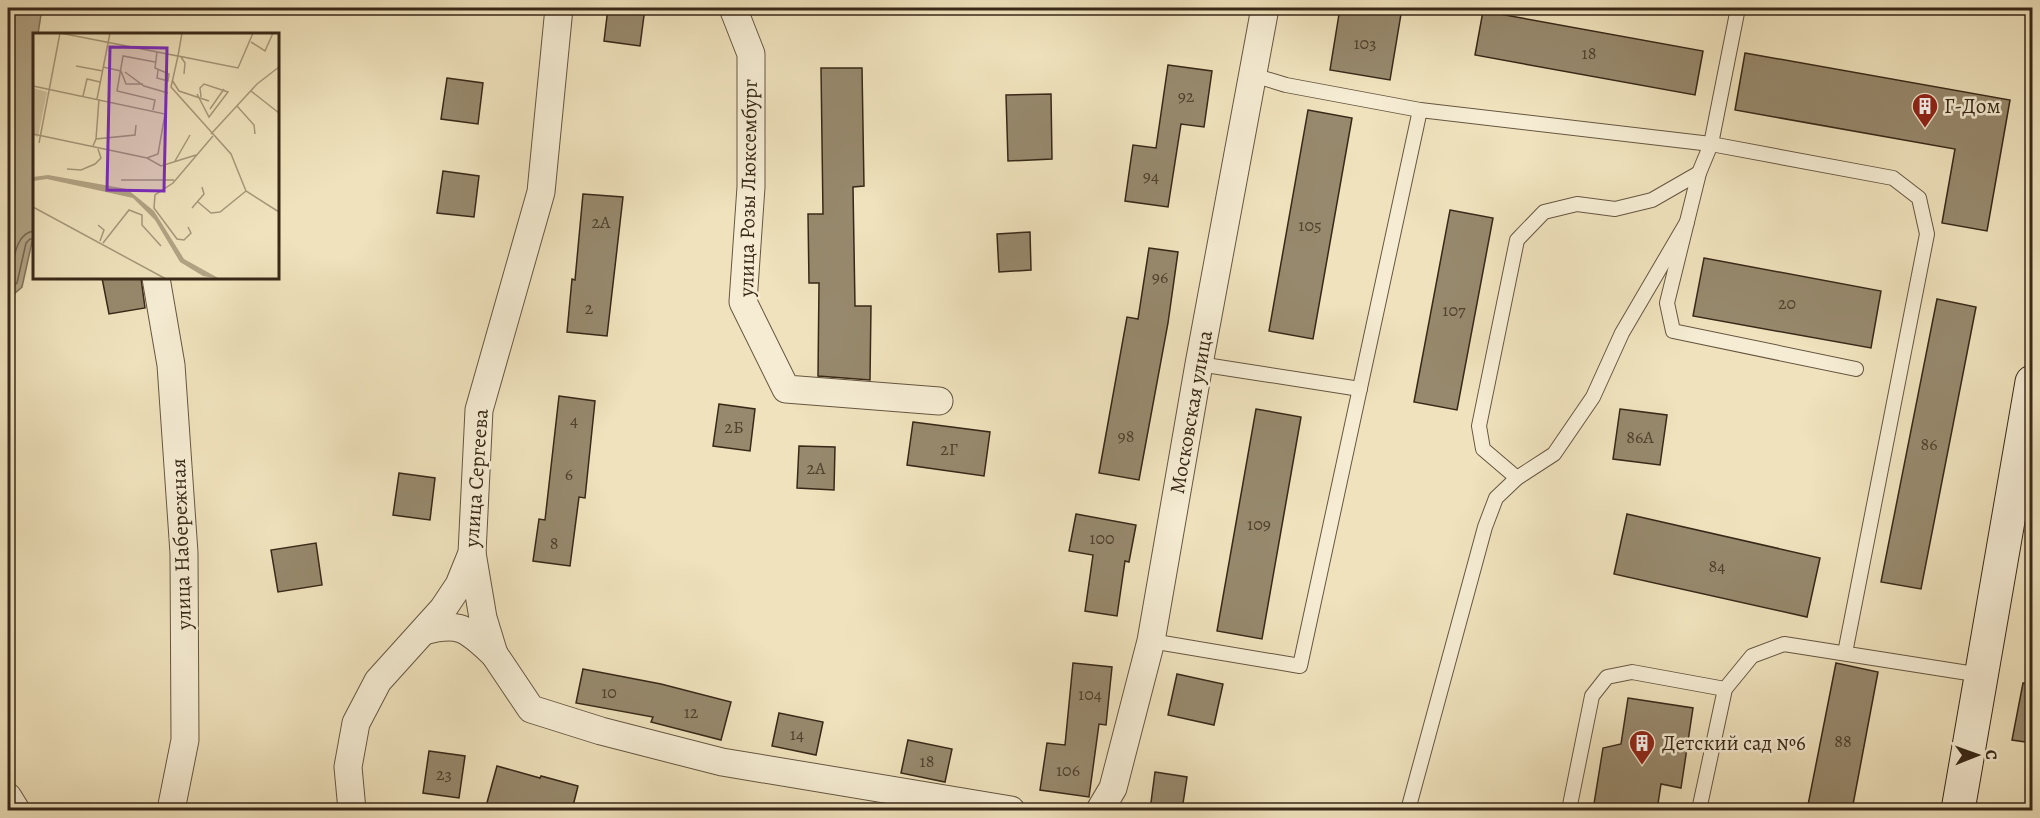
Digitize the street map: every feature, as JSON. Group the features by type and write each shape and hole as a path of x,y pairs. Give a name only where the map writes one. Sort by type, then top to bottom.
{"main road":[{"path":"1958,810 2032,381"}],"street":[{"name":"улица Сергеева","path":"352,810 348,767 356,723 378,681 443,609 459,585 472,553 479,410 541,192 559,8"},
{"name":"улица Розы Люксембург","path":"734,8 751,54 751,187 743,302 786,389 939,401"},
{"name":"Московская улица","path":"1100,810 1113,788 1151,640 1265,8"},
{"name":"улица Набережная","path":"156,279 171,365 184,553 185,740 171,810"},
{"path":"472,553 483,618 494,654"},
{"path":"424,631 444,626 459,627 474,635 494,654 531,709 601,731 722,762 1011,810"},
{"path":"8,797 16,810"}],"lane":[{"path":"1738,8 1711,144 1699,173 1667,303 1673,332 1856,369"},
{"path":"1253,75 1286,85 1420,110 1711,144 1893,178 1919,198 1927,234 1845,653"},
{"path":"1151,640 1300,666 1420,110"},
{"path":"1517,477 1483,449 1479,426 1517,240 1544,212 1577,204 1615,209 1652,200 1699,173"},
{"path":"1408,810 1485,527 1496,498 1517,477 1554,454 1593,397 1622,333 1687,222"},
{"path":"1199,364 1360,389"},
{"path":"1699,810 1725,689 1752,656 1784,644 1981,675"},
{"path":"1569,810 1592,696 1607,677 1632,672 1725,689"}],"water":[{"path":"8,8 42,8 38,33 33,33 33,238 22,287 8,299"}],"building":[{"path":"608,8 645,8 640,46 604,41"},
{"path":"1340,8 1378,12 1378,8 1402,8 1390,80 1330,70"},
{"path":"1483,11 1703,51 1695,95 1475,55"},
{"name":"Г-Дом","path":"1745,53 2010,100 1987,231 1942,223 1955,149 1735,110"},
{"path":"1168,65 1212,71 1204,127 1181,124 1168,207 1125,201 1133,145 1156,148"},
{"path":"821,68 862,68 864,186 853,187 855,306 871,306 870,380 818,376 819,283 809,283 808,214 823,214"},
{"path":"447,78 483,83 478,124 441,119"},
{"path":"1051,94 1052,159 1008,161 1006,95"},
{"path":"1308,110 1352,118 1313,339 1269,331"},
{"path":"443,171 479,176 474,217 437,213"},
{"path":"583,194 623,197 607,336 567,332 572,279 575,280"},
{"path":"1450,210 1493,218 1457,410 1414,402"},
{"path":"1030,232 1031,270 999,272 997,234"},
{"path":"1149,248 1178,252 1168,323 1139,480 1099,473 1127,317 1138,319"},
{"path":"1704,258 1881,291 1871,348 1693,316"},
{"path":"102,279 141,279 145,308 109,314"},
{"path":"1937,299 1976,307 1921,589 1881,582"},
{"path":"559,396 595,401 585,498 579,497 570,566 533,561 539,519 545,520"},
{"path":"719,404 755,409 750,451 713,446"},
{"path":"1256,409 1301,417 1262,639 1217,631"},
{"path":"1620,409 1667,415 1660,465 1613,459"},
{"path":"913,422 990,432 984,476 907,465"},
{"path":"799,446 835,447 834,490 797,488"},
{"path":"399,473 435,478 430,520 393,515"},
{"path":"1076,514 1136,525 1129,562 1125,561 1117,616 1085,611 1093,555 1069,551"},
{"path":"1627,514 1820,558 1807,617 1614,574"},
{"path":"316,543 322,585 278,592 271,550"},
{"path":"1073,663 1112,667 1106,725 1099,724 1089,797 1040,790 1047,743 1065,745"},
{"path":"1836,663 1878,672 1852,810 1807,810"},
{"path":"583,669 661,684 731,702 721,740 651,722 653,717 576,703"},
{"path":"1177,674 1223,684 1214,725 1168,715"},
{"path":"2023,683 2032,683 2032,743 2012,740"},
{"name":"Детский сад №6","path":"1628,698 1693,708 1681,788 1661,784 1657,810 1593,810 1603,748 1621,744"},
{"path":"779,713 823,722 816,755 772,746"},
{"path":"908,740 952,749 945,782 901,773"},
{"path":"429,751 465,756 459,798 423,793"},
{"path":"497,766 578,786 572,810 485,810"},
{"path":"1155,772 1187,777 1182,810 1150,810"}],"place":[{"name":"Г-Дом","path":"1925,129"},
{"name":"Детский сад №6","path":"1642,766"}]}
